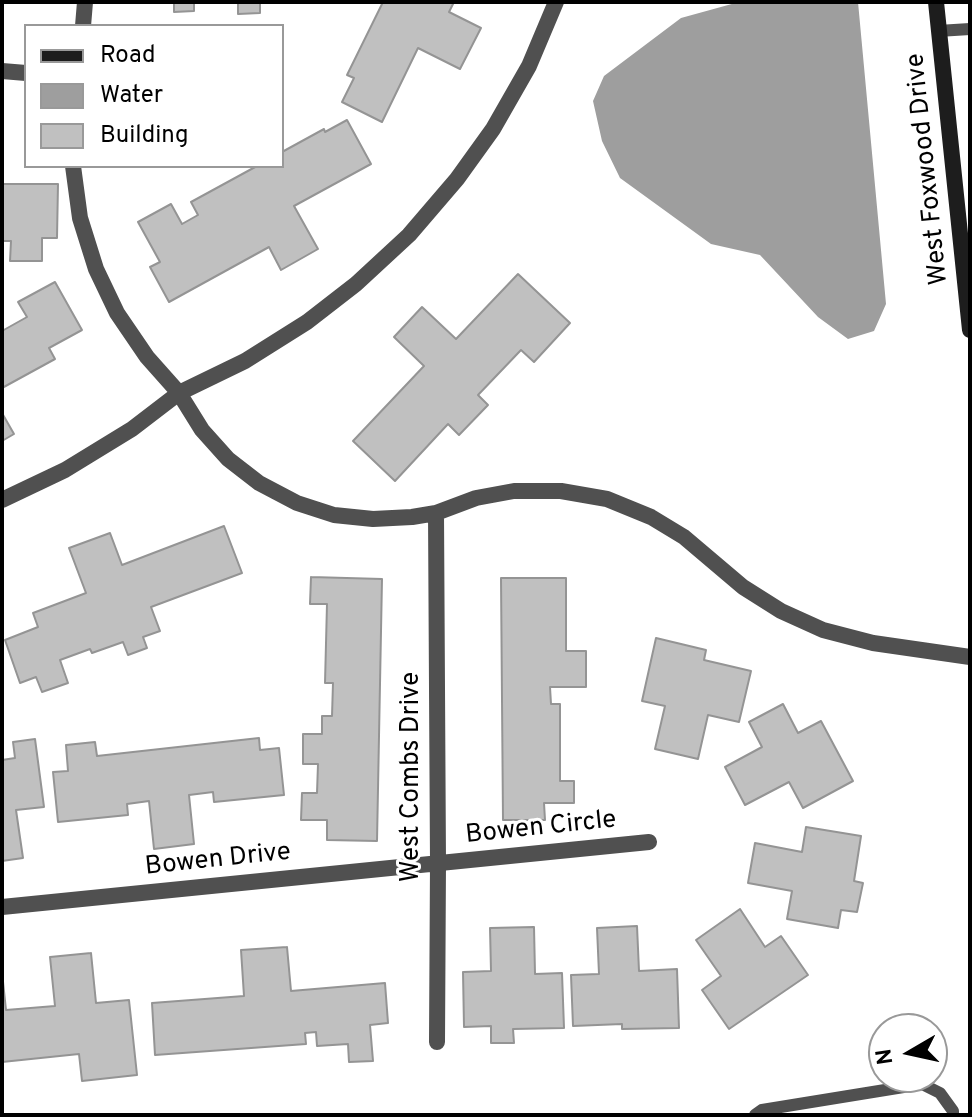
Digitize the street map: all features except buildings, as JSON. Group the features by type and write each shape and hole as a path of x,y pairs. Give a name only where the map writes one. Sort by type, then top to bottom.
{"main road":[{"name":"West Foxwood Drive","path":"936,2 970,330"}],"street":[{"path":"83,24 85,2"},
{"path":"2,500 65,470 132,429 179,393 245,361 307,322 356,284 409,235 457,179 493,129 529,66 556,2"},
{"path":"2,71 24,73"},
{"path":"73,168 80,218 96,269 117,313 147,357 179,393 202,430 228,459 259,483 297,503 334,515 373,519 436,513 476,498 514,491 561,491 607,499 651,517 684,537 743,587 781,611 823,630 873,643 970,657"},
{"name":"West Combs Drive","path":"436,513 437,1042"},
{"name":"Bowen Circle","path":"438,863 649,842"},
{"name":"Bowen Drive","path":"2,907 438,863"}],"lane":[{"path":"938,31 970,29"},
{"path":"755,1115 762,1110 922,1084 940,1093 953,1115"}],"water":[{"path":"739,2 858,2 886,304 874,331 848,339 818,317 760,255 711,244 620,178 602,141 593,101 604,76 681,18"}]}
